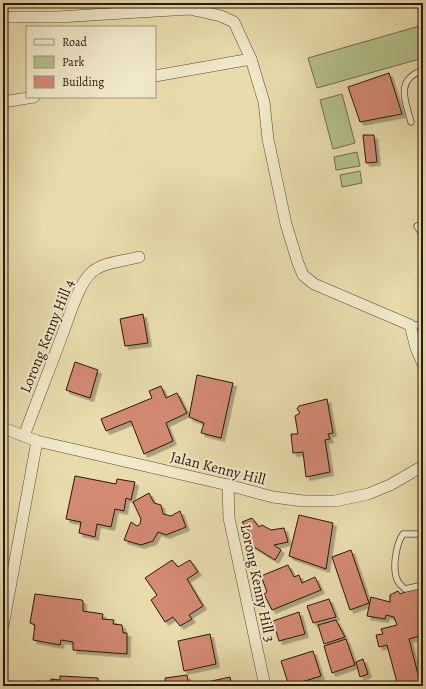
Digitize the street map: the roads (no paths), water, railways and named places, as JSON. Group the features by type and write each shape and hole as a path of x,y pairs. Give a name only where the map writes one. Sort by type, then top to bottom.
{"street":[{"path":"3,17 58,17 189,10 221,16 234,22 250,59 264,102 268,138 286,224 303,275 314,284 395,320 410,325 416,348 423,364"},
{"path":"156,76 250,59"},
{"path":"3,102 28,98"},
{"name":"Lorong Kenny Hill 4","path":"24,436 81,288 92,272 102,266 139,257"},
{"name":"Jalan Kenny Hill","path":"3,428 37,441 228,485 273,497 303,501 335,501 368,494 390,485 423,466"},
{"path":"3,626 37,441"},
{"name":"Lorong Kenny Hill 3","path":"228,485 229,518 265,686"}],"lane":[{"path":"411,122 405,100 404,88 407,80 414,73 423,70"},
{"path":"418,226 423,236"},
{"path":"410,325 423,325"},
{"path":"423,534 403,534 399,539 395,571 398,582 405,589 423,585"}]}
